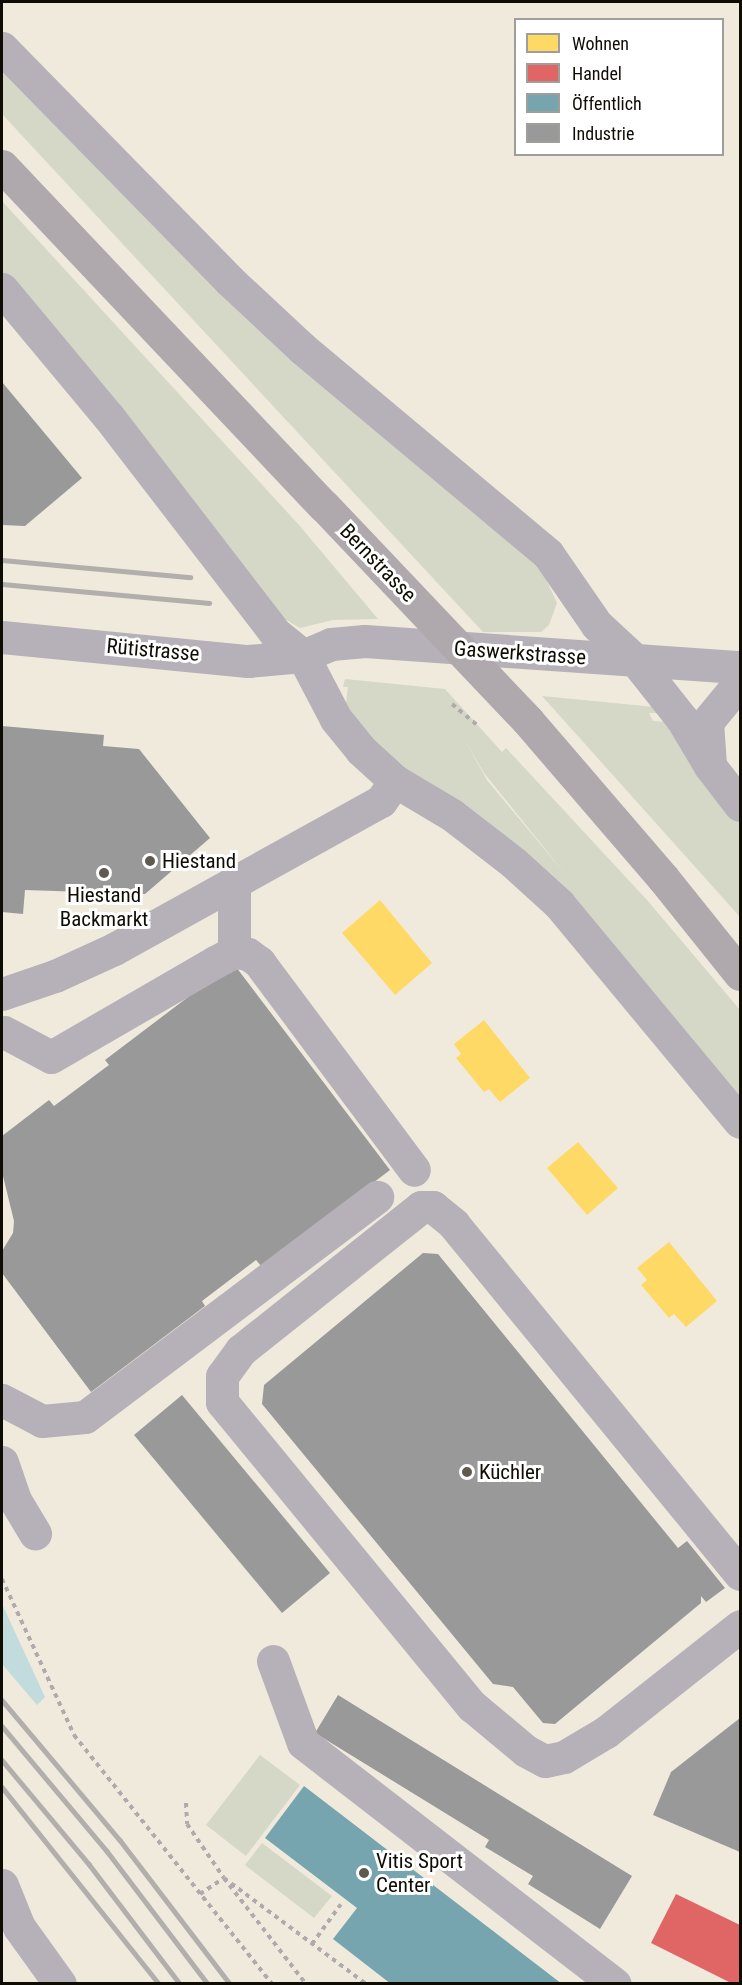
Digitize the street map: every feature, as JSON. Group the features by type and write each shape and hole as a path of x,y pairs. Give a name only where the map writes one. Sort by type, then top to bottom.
{"main road":[{"name":"Bernstrasse","path":"2,166 528,721 663,878 741,974"}],"street":[{"path":"2,48 229,280 303,349 548,554 597,625 636,661 682,719 710,766 741,805"},
{"path":"2,289 108,416 275,633 303,656 336,718 395,781 452,815 514,862 559,904 741,1122"},
{"name":"Rütistrasse","path":"2,637 248,661 303,656"},
{"name":"Gaswerkstrasse","path":"303,656 331,644 365,641 741,667"},
{"path":"710,766 707,722 741,682"},
{"path":"2,994 55,976 114,949 381,801 395,781"},
{"path":"234,881 234,952"},
{"path":"2,1036 51,1057 234,952 248,954 259,962 414,1170"},
{"path":"2,1400 42,1421 85,1417 377,1197"},
{"path":"741,1574 454,1224 433,1207 421,1207 241,1350 222,1376 222,1402 472,1706 526,1751 545,1761 564,1757 606,1732 741,1626"},
{"path":"2,1462 15,1500 34,1533"},
{"path":"273,1661 303,1743 615,1983"},
{"path":"2,1885 19,1927 60,1983"}],"path":[{"path":"452,704 479,727"},
{"path":"2,1580 74,1735 272,1983"},
{"path":"186,1803 187,1824 224,1878 306,1983"},
{"path":"200,1894 224,1878"},
{"path":"224,1878 366,1983"},
{"path":"312,1944 341,1904"}],"green space":[{"path":"2,66 538,562 557,603 549,625 541,632 483,632 2,114"},
{"path":"2,201 299,525 378,619 333,620 300,628 280,616 2,272"},
{"path":"345,679 445,689 502,752 506,748 647,900 740,1010 740,1101 402,771 361,727 346,703 348,687 343,687","holes":["464,739 484,773 566,875 487,780"]},
{"path":"542,696 655,707 659,713 649,713 653,721 667,722 740,816 740,917"},
{"path":"260,1755 300,1785 246,1856 206,1825"},
{"path":"262,1843 332,1896 314,1918 245,1865"}],"water":[{"path":"2,1604 45,1697 37,1705 2,1664"}],"building: Wohnen":[{"path":"380,900 432,963 395,995 342,933"},
{"path":"484,1020 530,1078 500,1102 489,1089 484,1092 456,1058 461,1054 454,1044"},
{"path":"578,1142 618,1188 587,1215 547,1168"},
{"path":"669,1242 717,1301 686,1327 674,1314 669,1318 641,1285 647,1280 637,1268"}],"building: Handel":[{"path":"676,1894 740,1925 740,1984 733,1984 651,1943"}],"building: Öffentlich":[{"name":"Vitis Sport Center","path":"304,1786 562,1984 391,1984 333,1939 357,1908 265,1838"}],"building: Industrie":[{"path":"2,382 82,478 25,526 2,525"},
{"path":"2,726 104,735 103,746 139,749 210,838 145,894 25,890 23,914 2,912"},
{"path":"233,963 390,1170 262,1267 256,1260 202,1301 205,1306 91,1392 2,1273 2,1251 13,1233 14,1221 2,1172 2,1136 49,1100 54,1106 109,1065 105,1060"},
{"name":"Küchler","path":"423,1253 438,1254 678,1548 687,1541 725,1588 706,1602 701,1596 701,1603 555,1724 543,1723 513,1687 493,1684 262,1404 264,1385"},
{"path":"182,1395 330,1573 282,1613 134,1435"},
{"path":"338,1695 632,1876 600,1929 528,1884 533,1876 485,1847 489,1840 315,1733"},
{"path":"740,1718 740,1852 653,1815 671,1772"}],"railway":[{"path":"2,560 190,577"},
{"path":"2,584 209,603"},
{"path":"2,1700 120,1840 230,1984"},
{"path":"2,1726 107,1851 208,1984"},
{"path":"2,1760 89,1864 180,1984"},
{"path":"2,1787 159,1984"}],"place":[{"name":"Hiestand","path":"150,861"},
{"name":"Hiestand Backmarkt","path":"104,873"},
{"name":"Küchler","path":"467,1472"},
{"name":"Vitis Sport Center","path":"364,1873"}]}
